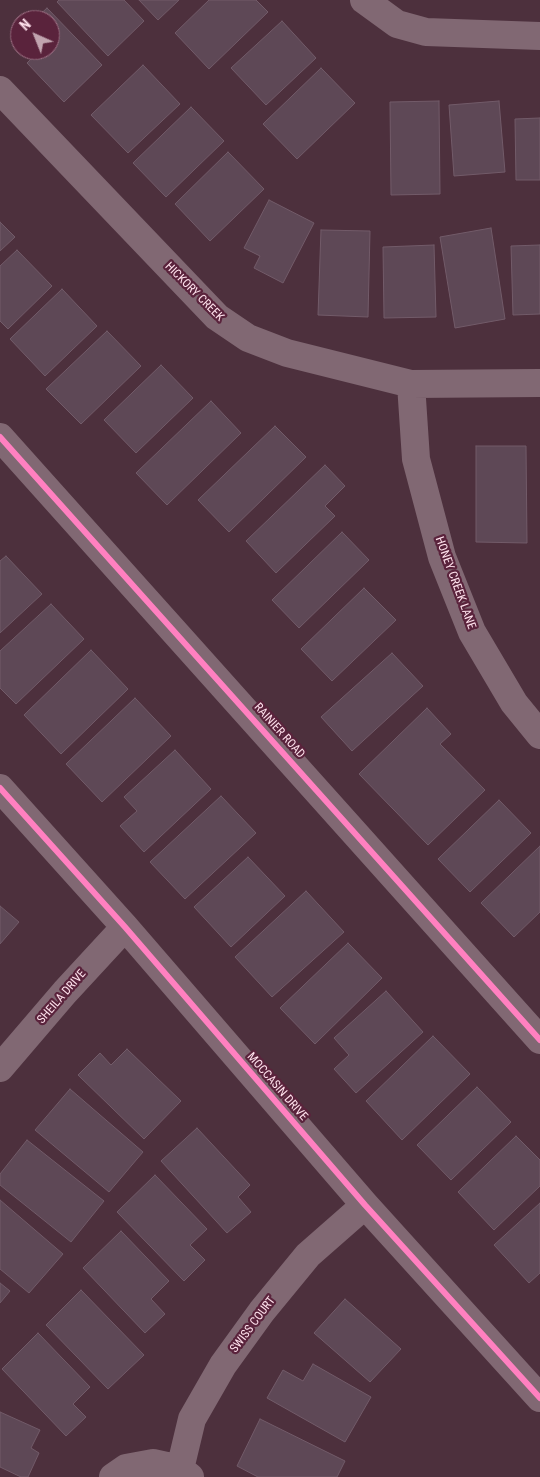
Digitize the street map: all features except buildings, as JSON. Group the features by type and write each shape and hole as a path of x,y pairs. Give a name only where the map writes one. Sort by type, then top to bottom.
{"street":[{"path":"364,0 397,24 426,32 540,36"},
{"name":"HICKORY CREEK","path":"0,90 217,317 248,338 287,353 411,384 540,383"},
{"name":"HONEY CREEK LANE","path":"411,384 416,459 442,557 472,632 514,703 540,735"},
{"name":"RAINIER ROAD","path":"0,437 535,1024"},
{"name":"MOCCASIN DRIVE","path":"0,788 125,927 365,1205 540,1398"},
{"name":"SHEILA DRIVE","path":"0,1068 65,992 125,927"},
{"name":"SWISS COURT","path":"113,1477 126,1468 153,1463 185,1473 192,1419 223,1365 262,1311 308,1255 365,1205"}],"cycle path":[{"path":"0,437 540,1040"},
{"path":"0,788 125,927 365,1205 540,1398"}]}
